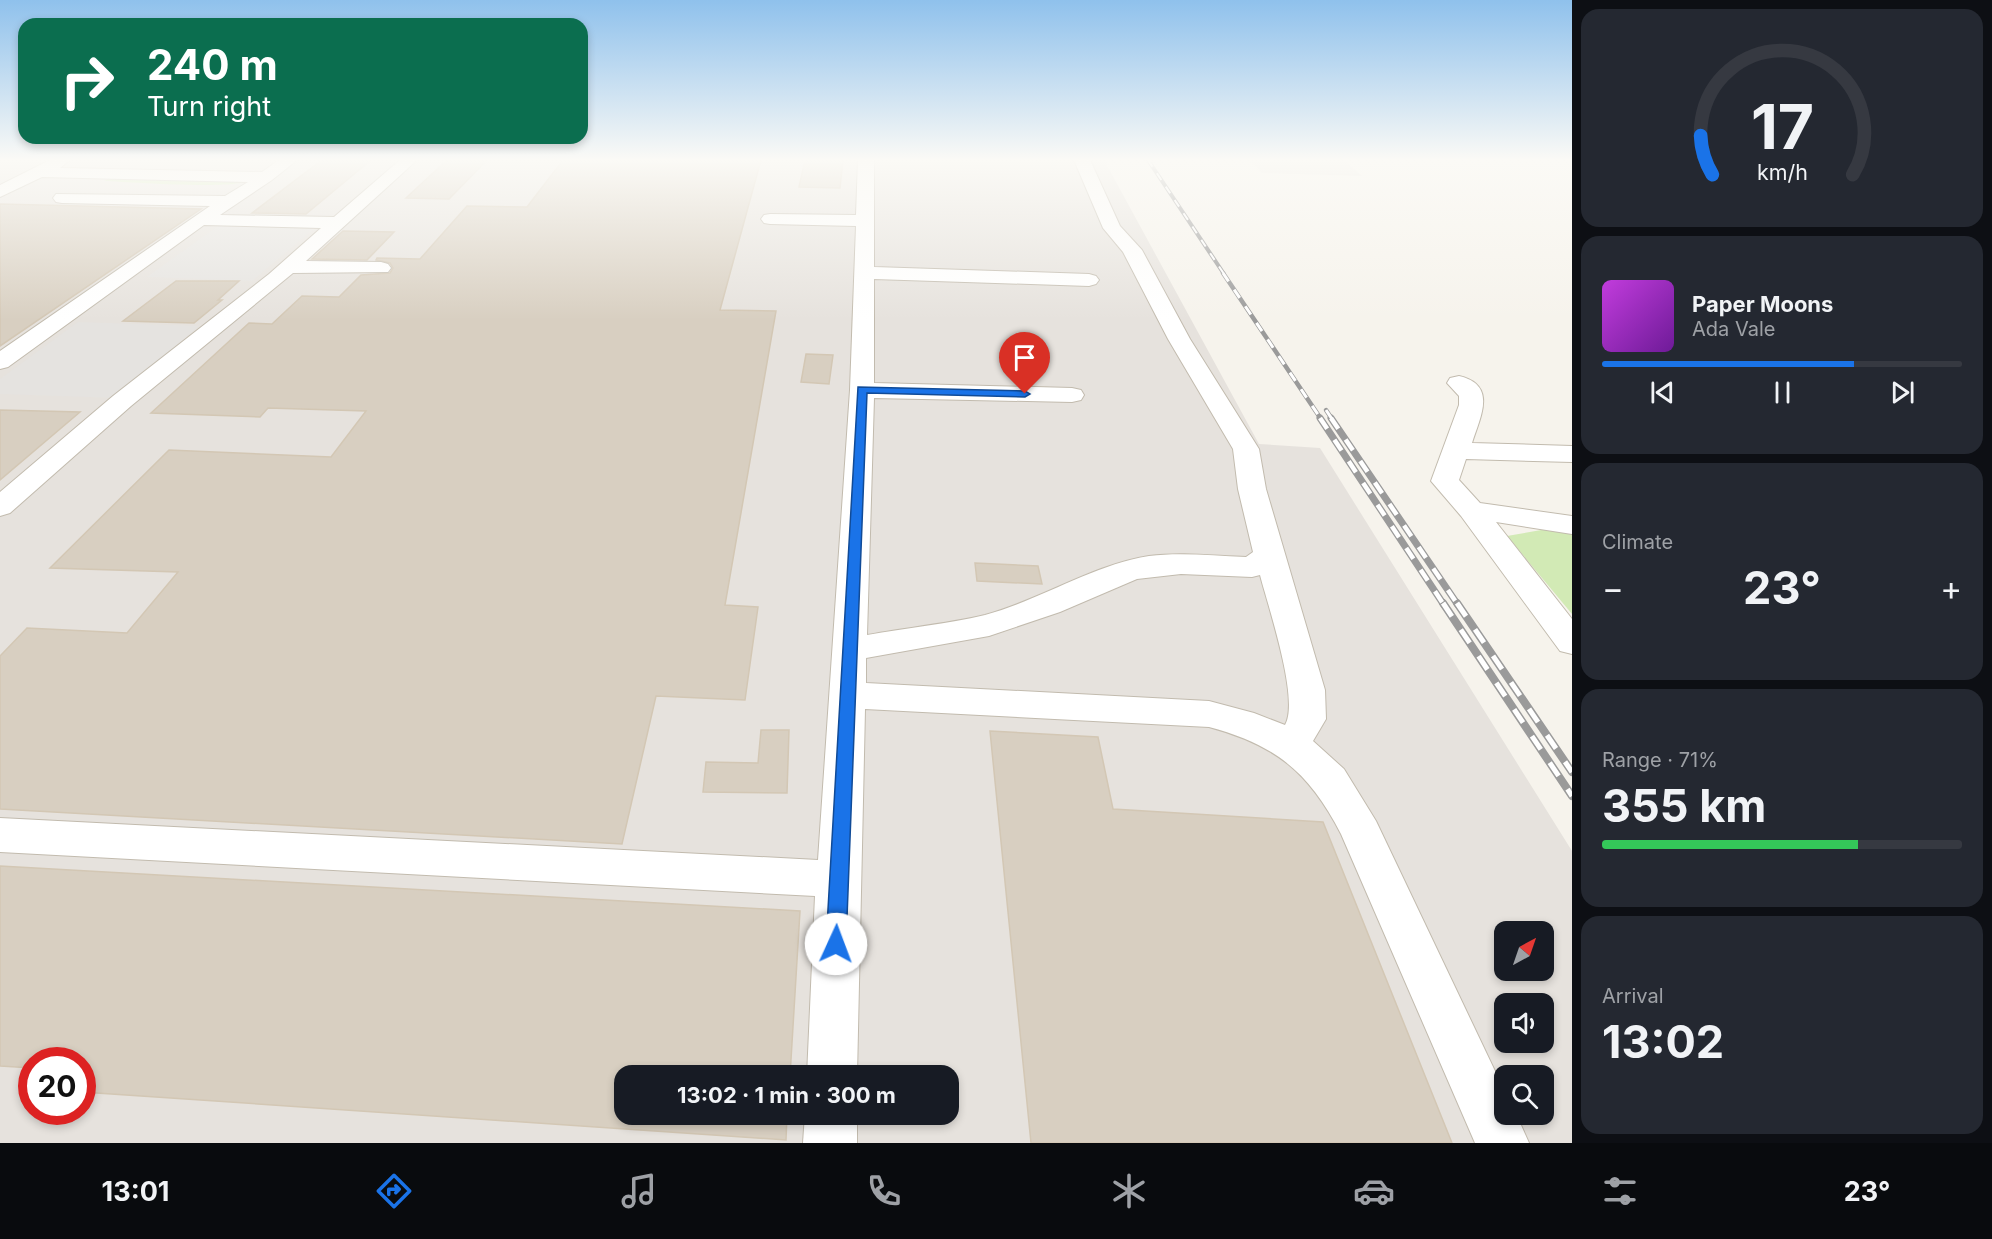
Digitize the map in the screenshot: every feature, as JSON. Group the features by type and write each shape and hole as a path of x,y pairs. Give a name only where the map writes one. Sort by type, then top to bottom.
{"street":[{"path":"0,362 210,213"},
{"path":"0,507 122,401 290,267 351,213"},
{"path":"832,1065 846,695 862,390 865,213"},
{"path":"1106,213 1112,228 1132,250 1179,339 1246,449 1252,489 1307,690 1307,719 1291,747"},
{"path":"770,219 865,221"},
{"path":"200,220 340,223"},
{"path":"290,267 381,268"},
{"path":"864,273 1089,280"},
{"path":"1459,382 1471,394 1472,405 1445,481 1471,510 1572,643"},
{"path":"862,390 1072,395"},
{"path":"1455,452 1572,454"},
{"path":"1471,510 1572,525"},
{"path":"849,650 988,625 1048,605 1126,572 1149,566 1181,564 1252,567 1267,557 1269,549"},
{"path":"846,695 1209,714 1239,721 1274,736 1291,747 1324,773 1361,833 1502,1143"},
{"path":"0,835 838,879"},
{"path":"830,1143 831,1125"}],"shaded area":[{"path":"0,213 1133,213 1259,444 1320,448 1572,851 1572,1143 0,1143"},
{"path":"221,224 316,227 252,281 147,277"},
{"path":"78,322 199,326 118,398 0,394 0,379"}],"green space":[{"path":"1547,529 1572,533 1572,614 1507,536"}],"building":[{"path":"0,213 195,213 0,346"},
{"path":"460,213 746,213 720,310 776,311 725,605 758,607 745,700 656,696 622,844 0,809 0,656 27,628 127,633 178,572 50,568 169,450 331,457 366,411 268,408 260,417 151,413 249,323 272,324 302,296 339,297 361,275 390,273 393,268 390,263 376,260 377,258 420,259"},
{"path":"343,231 394,232 367,260 312,259"},
{"path":"176,281 239,281 218,300 222,300 194,323 123,321"},
{"path":"806,354 833,355 829,384 801,382"},
{"path":"0,410 80,412 0,480"},
{"path":"975,563 1038,566 1042,584 977,581"},
{"path":"761,730 789,730 787,793 703,792 706,762 758,763"},
{"path":"990,731 1098,737 1113,809 1323,822 1452,1143 1031,1143"},
{"path":"0,866 800,911 791,1065 614,1065 614,1125 787,1125 786,1140 96,1093 96,1047 18,1047 18,1067 0,1066"}],"railway":[{"path":"1184,213 1224,274"},
{"path":"1223,273 1321,419"},
{"path":"1326,410 1332,419"},
{"path":"1320,418 1444,605"},
{"path":"1331,418 1458,605"},
{"path":"1443,603 1572,796"},
{"path":"1457,603 1572,772"}],"route":[{"path":"836,944 862,390 1025,394"}]}
